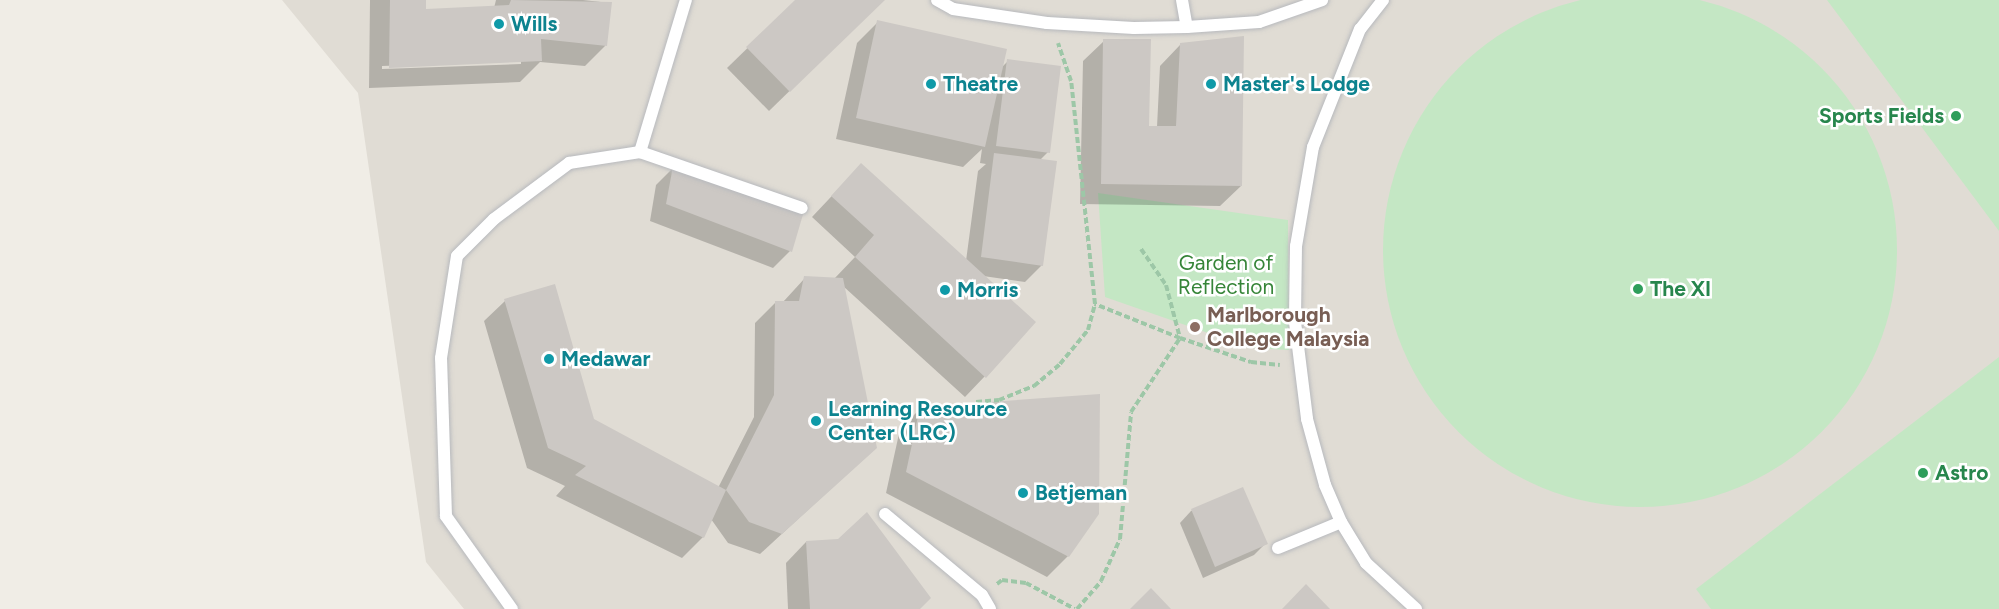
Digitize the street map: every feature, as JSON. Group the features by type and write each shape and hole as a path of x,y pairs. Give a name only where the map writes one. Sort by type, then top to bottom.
{"lane":[{"path":"640,152 686,0"},
{"path":"937,0 953,9 1047,23 1187,27 1259,22 1322,0"},
{"path":"1182,0 1187,27"},
{"path":"1383,0 1360,29 1313,147 1296,246 1295,321 1307,419 1325,485 1341,522 1366,563 1416,609"},
{"path":"512,609 446,516 441,358 457,256 494,219 569,163 640,152 802,208"},
{"path":"885,514 982,595 990,609"},
{"path":"1278,548 1341,522"}],"path":[{"path":"976,402 999,400 1034,386 1052,372 1088,330 1095,304 1071,81 1058,42 1047,23"},
{"path":"982,595 1002,580 1026,583 1076,609 1101,581 1120,539 1131,412 1180,338 1166,285 1141,249"},
{"path":"1095,304 1180,338 1251,362 1299,366"}],"shaded area":[{"name":"Marlborough College Malaysia","path":"282,0 1999,0 1999,609 464,609 426,562 358,93"}],"green space":[{"name":"The XI","path":"1640,-7 1690,-2 1738,12 1783,36 1822,68 1854,107 1878,152 1892,200 1897,250 1892,300 1878,348 1854,393 1822,432 1783,464 1738,488 1690,502 1640,507 1590,502 1542,488 1497,464 1458,432 1426,393 1402,348 1388,300 1383,250 1388,200 1402,152 1426,107 1458,68 1497,36 1542,12 1590,-2"},
{"name":"Sports Fields","path":"1827,0 1999,0 1999,231"},
{"name":"Garden of Reflection","path":"1098,193 1288,220 1289,350 1251,348 1105,297"},
{"name":"Astro","path":"1999,357 1999,609 1711,609 1696,589"}],"building":[{"name":"Wills","path":"390,0 426,0 426,9 509,5 511,0 612,2 607,46 541,39 542,61 389,68"},
{"path":"795,0 885,0 790,92 746,47"},
{"name":"Theatre","path":"877,20 1007,49 985,147 856,118"},
{"name":"Master's Lodge","path":"1244,36 1242,186 1101,184 1103,39 1151,39 1149,126 1176,126 1180,43"},
{"path":"1007,59 1061,66 1050,153 996,146"},
{"path":"994,153 1057,161 1043,266 981,257"},
{"name":"Morris","path":"861,163 1036,322 986,378 855,257 874,235 831,196"},
{"path":"673,166 804,211 792,252 666,204"},
{"name":"Learning Resource Center (LRC)","path":"804,276 843,278 877,448 782,534 749,522 726,490 774,395 775,301 799,301"},
{"name":"Medawar","path":"555,284 594,419 726,490 704,538 575,475 586,466 548,448 504,299"},
{"name":"Betjeman","path":"1100,394 1099,514 1069,557 906,472 920,407"},
{"path":"1243,487 1268,544 1215,567 1191,509"},
{"path":"867,512 931,598 920,609 810,609 806,541 838,539"},
{"path":"1306,584 1330,609 1282,609"},
{"path":"1151,588 1171,609 1130,609"}],"place":[{"name":"Wills","path":"499,24"},
{"name":"Theatre","path":"931,84"},
{"name":"Master's Lodge","path":"1211,84"},
{"name":"Sports Fields","path":"1956,116"},
{"name":"The XI","path":"1638,289"},
{"name":"Morris","path":"945,290"},
{"name":"Marlborough College Malaysia","path":"1195,327"},
{"name":"Medawar","path":"549,359"},
{"name":"Learning Resource Center (LRC)","path":"816,421"},
{"name":"Astro","path":"1923,473"},
{"name":"Betjeman","path":"1023,493"}]}
